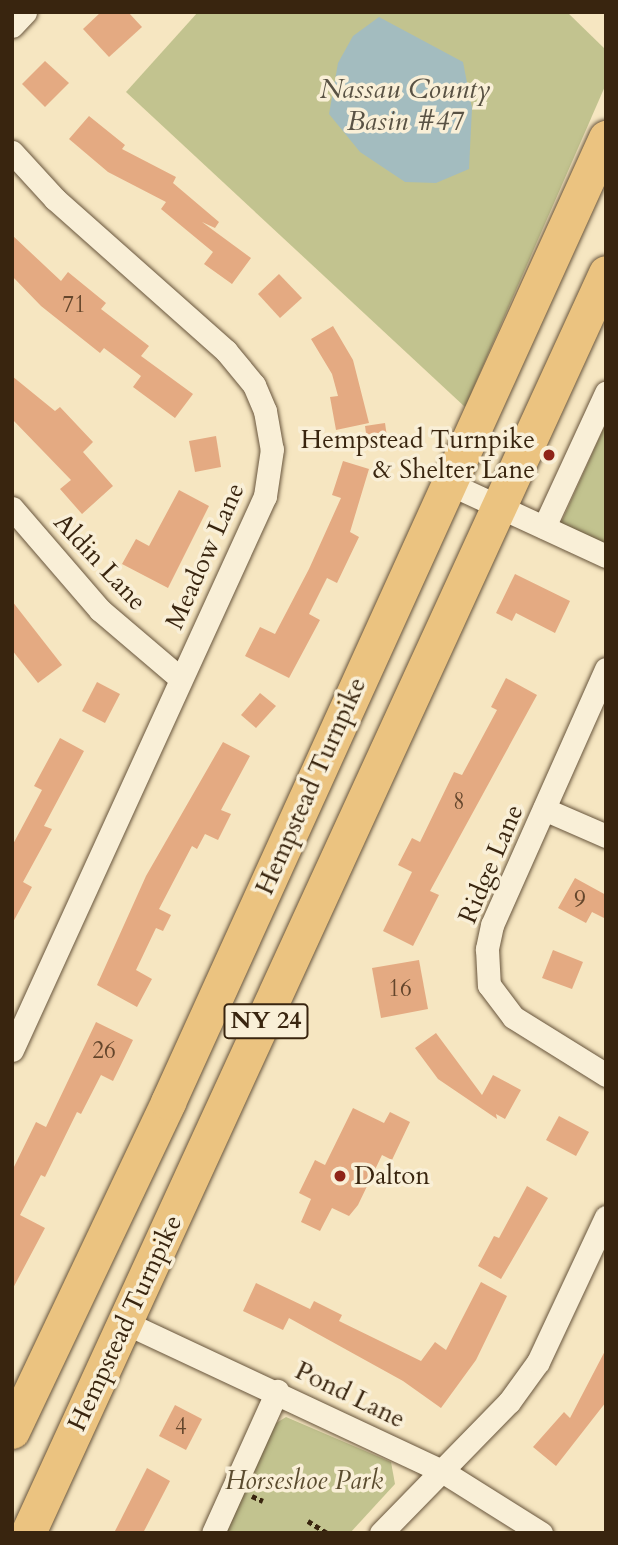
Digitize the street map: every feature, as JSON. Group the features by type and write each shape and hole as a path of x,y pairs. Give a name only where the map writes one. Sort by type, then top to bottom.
{"main road":[{"name":"Hempstead Turnpike","path":"12,1432 168,1102 606,138"},
{"name":"Hempstead Turnpike","path":"28,1533 606,273"},
{"path":"541,415 606,319"}],"street":[{"path":"12,26 25,12"},
{"name":"Meadow Lane","path":"12,152 55,199 226,351 254,385 265,411 272,449 265,496 12,1049"},
{"path":"544,527 606,393"},
{"path":"448,483 606,556"},
{"name":"Aldin Lane","path":"12,509 100,610 181,679"},
{"name":"Ridge Lane","path":"606,669 492,925 487,949 489,985 513,1017 606,1075"},
{"path":"544,808 606,836"},
{"path":"381,1533 509,1402 538,1362 606,1217"},
{"name":"Pond Lane","path":"126,1323 277,1391 442,1471 541,1533"},
{"path":"213,1533 277,1391"}],"path":[{"path":"308,1521 327,1533"}],"green space":[{"path":"198,12 567,12 606,50 606,84 465,407 126,92"},
{"path":"606,423 606,548 559,527"},
{"name":"Horseshoe Park","path":"286,1417 391,1462 395,1484 350,1533 223,1533 273,1425"}],"water":[{"name":"Nassau County Basin #47","path":"379,17 463,62 472,108 469,169 436,183 405,182 360,152 329,114 338,63 353,36"}],"building":[{"path":"101,12 128,12 142,27 109,57 83,29"},
{"path":"45,61 69,83 45,107 22,84"},
{"path":"89,116 125,145 122,149 176,177 173,183 219,222 215,228 202,222 251,258 232,284 204,264 213,252 161,209 166,202 108,172 69,139"},
{"path":"12,235 61,281 68,272 106,303 101,309 149,346 141,356 193,394 175,418 133,387 141,376 104,348 100,353 41,306 12,276"},
{"path":"279,274 302,298 280,318 258,294"},
{"path":"333,326 353,360 369,423 336,430 330,397 338,396 332,374 311,339"},
{"path":"12,376 55,411 60,407 93,442 83,452 113,486 82,514 60,489 71,480 12,419"},
{"path":"385,423 388,444 368,447 365,426"},
{"path":"216,436 221,467 195,472 189,441"},
{"path":"343,461 369,469 350,532 359,537 337,583 327,578 309,614 320,620 289,678 245,656 260,627 275,634 309,569 341,498 332,495"},
{"path":"179,490 209,506 168,588 122,564 136,539 149,546"},
{"path":"515,574 570,601 555,633 516,613 512,621 496,613"},
{"path":"12,601 62,665 38,683 12,650"},
{"path":"506,678 537,695 430,891 439,895 413,946 383,931 412,872 398,865 412,838 420,842 454,772 462,775 497,710 491,707"},
{"path":"97,682 120,694 105,723 82,711"},
{"path":"260,693 276,706 256,728 241,715"},
{"path":"60,738 84,751 44,826 52,829 23,882 32,887 12,924 12,846 42,790 34,786"},
{"path":"223,742 250,756 221,810 231,814 218,840 205,834 197,849 192,846 159,909 171,915 163,931 156,928 136,970 152,979 137,1007 97,985 146,876"},
{"path":"575,878 606,895 606,919 592,912 586,923 558,908"},
{"path":"553,950 583,962 572,989 542,978"},
{"path":"419,960 428,1009 381,1018 372,968"},
{"path":"96,1022 133,1040 113,1081 101,1075 81,1114 77,1112 45,1177 41,1175 20,1215 45,1228 12,1290 12,1171 36,1122 46,1127"},
{"path":"436,1033 482,1095 493,1075 521,1090 505,1119 496,1114 497,1119 438,1079 415,1048"},
{"name":"Dalton","path":"353,1108 384,1123 390,1112 410,1122 392,1160 382,1155 358,1205 349,1216 332,1208 320,1231 301,1222 311,1199 299,1193 315,1160 325,1165"},
{"path":"559,1116 589,1132 576,1156 546,1140"},
{"path":"527,1186 548,1198 501,1279 478,1266 494,1236 499,1238"},
{"path":"481,1282 507,1296 476,1360 441,1408 403,1381 289,1318 283,1330 243,1311 256,1283 310,1309 314,1301 342,1315 339,1321 421,1361 435,1342 446,1350"},
{"path":"606,1349 606,1402 556,1466 533,1447 564,1412 570,1418"},
{"path":"175,1405 202,1419 186,1450 159,1436"},
{"path":"147,1468 170,1481 143,1533 114,1533"}],"place":[{"name":"Hempstead Turnpike & Shelter Lane","path":"549,455"},
{"name":"Dalton","path":"340,1176"}]}
